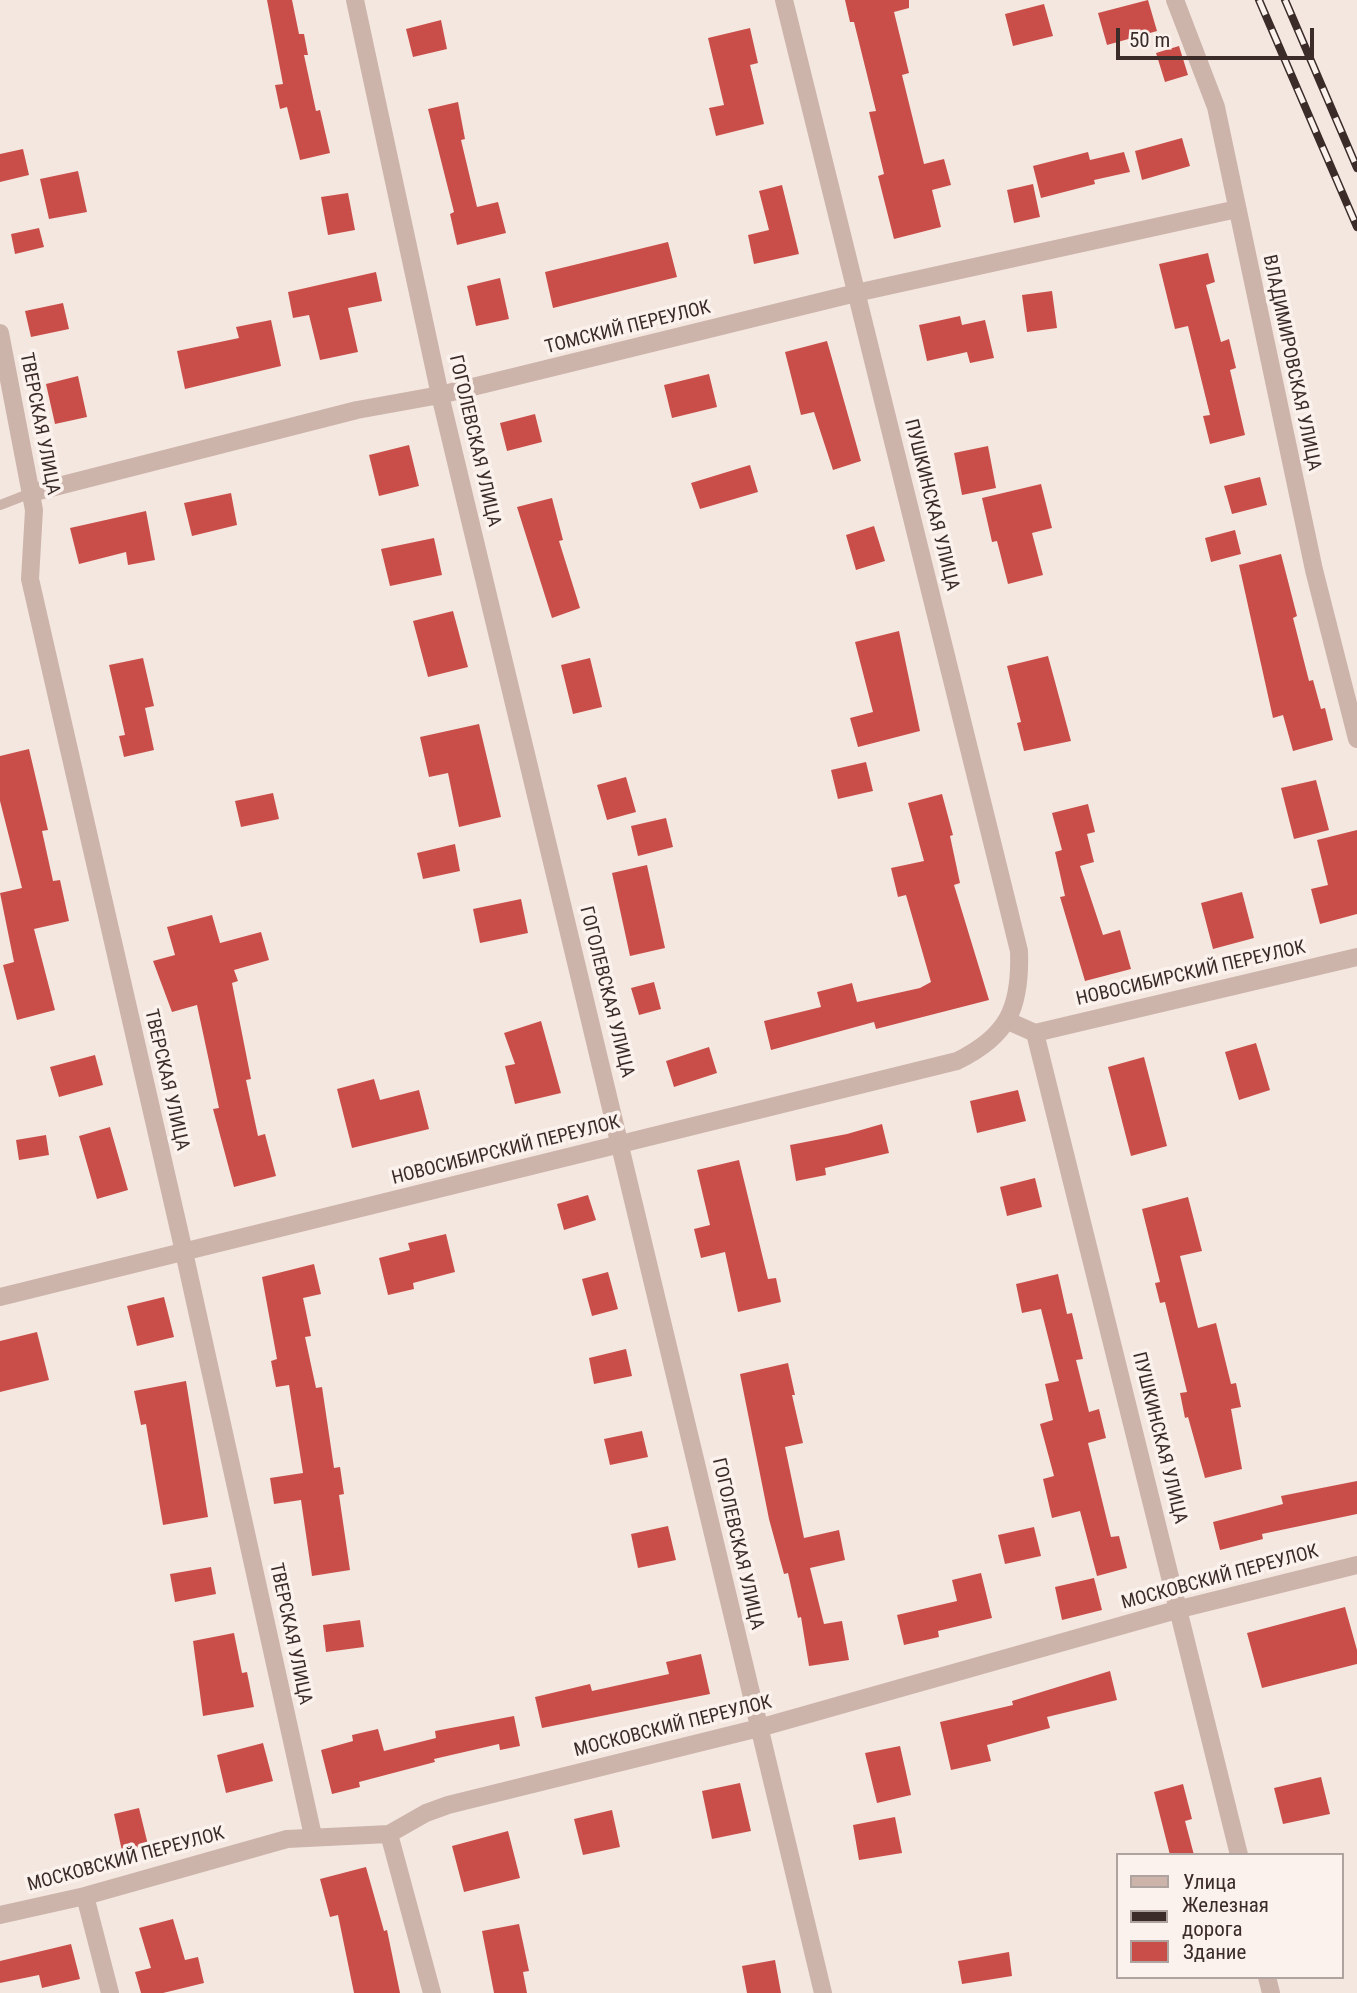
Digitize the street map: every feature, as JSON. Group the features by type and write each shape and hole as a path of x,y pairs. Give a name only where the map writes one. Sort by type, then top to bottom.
{"street":[{"name":"ГОГОЛЕВСКАЯ УЛИЦА","path":"355,0 440,395 622,1144 823,1993"},
{"name":"ПУШКИНСКАЯ УЛИЦА","path":"784,0 1019,951 1016,1001 1007,1021"},
{"name":"ВЛАДИМИРОВСКАЯ УЛИЦА","path":"1175,0 1211,88 1314,570 1357,739"},
{"name":"ТОМСКИЙ ПЕРЕУЛОК","path":"32,493 357,410 440,395 856,293 1237,209"},
{"name":"ТВЕРСКАЯ УЛИЦА","path":"0,333 32,493 34,524 30,543 30,579 184,1252 313,1836"},
{"name":"НОВОСИБИРСКИЙ ПЕРЕУЛОК","path":"1035,1033 1357,957"},
{"path":"1007,1021 1035,1033"},
{"name":"НОВОСИБИРСКИЙ ПЕРЕУЛОК","path":"0,1297 957,1062 995,1039 1007,1021"},
{"name":"ПУШКИНСКАЯ УЛИЦА","path":"1035,1033 1239,1853"},
{"name":"МОСКОВСКИЙ ПЕРЕУЛОК","path":"0,1915 85,1896 287,1839 389,1834 426,1813 448,1805 759,1728 1180,1609 1357,1565"},
{"path":"389,1834 432,1993"},
{"path":"85,1896 110,1993"}],"lane":[{"path":"0,505 32,493"}],"building":[{"path":"267,0 292,0 299,34 304,34 308,55 304,55 316,111 320,110 330,153 300,160 287,107 280,109 275,85 283,84"},
{"path":"845,0 909,0 909,8 894,12 909,73 902,75 924,164 944,159 951,185 932,190 941,227 894,239 878,176 884,174 869,112 876,111 854,22 850,22"},
{"path":"1148,0 1157,31 1107,45 1098,13"},
{"path":"1044,4 1053,36 1013,46 1005,14"},
{"path":"441,20 447,49 413,57 406,29"},
{"path":"750,28 758,63 750,65 764,124 716,136 709,108 724,105 708,38"},
{"path":"1179,46 1188,75 1165,82 1156,53"},
{"path":"458,102 465,139 461,140 477,207 498,202 506,233 457,245 450,214 454,212 428,109"},
{"path":"1182,138 1190,166 1142,180 1135,151"},
{"path":"23,149 29,175 0,182 0,154"},
{"path":"1088,152 1090,160 1124,152 1130,172 1094,180 1095,184 1041,198 1033,166"},
{"path":"78,171 87,212 49,219 40,179"},
{"path":"1033,184 1040,217 1014,223 1007,190"},
{"path":"782,185 799,254 754,264 748,235 769,230 759,191"},
{"path":"348,193 355,230 328,235 321,197"},
{"path":"39,228 44,247 15,254 11,234"},
{"path":"668,242 677,277 553,308 545,272"},
{"path":"1208,253 1215,282 1206,285 1221,342 1229,339 1236,368 1230,370 1245,435 1210,444 1203,416 1210,415 1188,326 1175,329 1159,264"},
{"path":"376,272 382,301 348,308 358,352 320,360 309,315 293,318 288,292"},
{"path":"500,278 509,319 476,326 467,286"},
{"path":"1052,291 1057,328 1027,332 1022,295"},
{"path":"63,303 69,329 31,337 25,311"},
{"path":"960,316 962,325 985,320 994,358 970,363 967,352 927,361 919,325"},
{"path":"271,320 281,366 185,389 177,351 239,338 236,327"},
{"path":"827,341 861,461 833,470 814,412 801,415 785,352"},
{"path":"709,374 717,407 672,418 664,385"},
{"path":"78,376 87,417 55,424 46,384"},
{"path":"535,414 542,442 507,451 500,423"},
{"path":"409,445 419,486 379,496 369,455"},
{"path":"988,446 996,488 962,495 954,453"},
{"path":"750,465 758,492 700,509 691,483"},
{"path":"1260,477 1267,505 1232,514 1224,486"},
{"path":"1041,484 1052,528 1032,533 1043,575 1008,584 997,541 992,542 982,498"},
{"path":"231,493 237,525 192,536 184,503"},
{"path":"552,498 563,540 559,541 580,608 552,618 517,507"},
{"path":"146,511 155,560 128,565 126,552 79,564 70,528"},
{"path":"874,526 885,561 856,570 846,535"},
{"path":"1235,530 1241,554 1211,562 1205,538"},
{"path":"434,538 442,575 390,586 381,549"},
{"path":"1281,554 1297,616 1293,618 1309,681 1313,680 1321,709 1325,708 1333,740 1293,751 1283,715 1273,718 1239,565"},
{"path":"453,611 468,667 428,677 413,621"},
{"path":"899,631 920,731 858,747 850,718 873,712 855,642"},
{"path":"1048,656 1071,741 1024,751 1017,723 1021,722 1007,666"},
{"path":"143,658 154,706 145,708 154,750 124,757 119,736 125,735 109,665"},
{"path":"590,658 602,707 573,714 561,665"},
{"path":"479,724 501,817 459,827 448,773 429,777 420,737"},
{"path":"29,749 48,830 42,831 53,881 60,880 69,921 34,929 55,1010 17,1020 3,965 14,962 0,893 22,888 0,801 0,756"},
{"path":"866,762 873,791 838,799 831,770"},
{"path":"626,777 636,812 607,820 597,785"},
{"path":"1316,780 1329,830 1294,839 1281,788"},
{"path":"273,793 279,819 241,827 235,801"},
{"path":"942,794 953,835 950,836 960,883 954,885 989,1000 876,1029 874,1022 771,1050 764,1021 821,1007 817,992 852,983 857,1002 920,988 931,982 906,895 898,897 891,868 924,861 908,803"},
{"path":"1088,804 1095,832 1087,834 1094,862 1080,866 1103,935 1120,930 1131,969 1085,981 1060,897 1065,896 1055,852 1062,850 1052,813"},
{"path":"666,818 673,847 638,856 631,826"},
{"path":"1357,830 1357,914 1320,924 1311,889 1328,885 1317,840"},
{"path":"455,844 460,871 423,879 417,853"},
{"path":"647,865 665,948 630,956 612,873"},
{"path":"1242,892 1254,938 1213,949 1201,903"},
{"path":"521,899 528,933 480,943 473,909"},
{"path":"212,915 220,943 261,932 269,960 234,970 238,981 232,983 251,1079 246,1080 258,1136 265,1134 276,1176 234,1187 213,1109 219,1108 197,1005 172,1012 153,961 175,955 167,927"},
{"path":"654,982 661,1009 639,1015 631,988"},
{"path":"541,1021 561,1093 515,1104 505,1066 515,1064 504,1033"},
{"path":"1256,1043 1270,1090 1239,1100 1225,1052"},
{"path":"709,1047 717,1073 674,1087 666,1061"},
{"path":"95,1055 103,1085 59,1097 50,1067"},
{"path":"1144,1057 1167,1146 1131,1156 1108,1067"},
{"path":"374,1079 380,1100 419,1090 429,1129 352,1148 337,1089"},
{"path":"1018,1090 1026,1121 977,1133 970,1101"},
{"path":"882,1124 889,1153 825,1168 826,1175 796,1181 790,1145"},
{"path":"110,1127 128,1190 97,1199 79,1136"},
{"path":"46,1135 49,1155 19,1160 16,1140"},
{"path":"739,1160 768,1279 776,1278 781,1302 738,1312 725,1252 701,1258 694,1229 710,1225 697,1170"},
{"path":"1035,1178 1042,1207 1007,1216 1000,1187"},
{"path":"588,1195 596,1220 564,1230 557,1204"},
{"path":"1188,1197 1202,1251 1180,1256 1198,1328 1216,1323 1231,1384 1236,1383 1241,1407 1231,1409 1242,1469 1205,1478 1188,1417 1185,1418 1180,1393 1187,1392 1165,1302 1160,1303 1155,1283 1160,1282 1142,1209"},
{"path":"446,1234 455,1272 413,1283 414,1289 388,1295 379,1258 410,1250 408,1243"},
{"path":"314,1264 321,1294 303,1298 311,1336 305,1337 316,1388 322,1387 334,1468 340,1467 344,1494 339,1495 350,1570 312,1576 301,1500 274,1504 270,1478 303,1473 289,1385 276,1387 271,1361 277,1359 262,1277"},
{"path":"608,1272 618,1309 592,1316 582,1279"},
{"path":"1058,1274 1067,1314 1072,1313 1083,1359 1076,1360 1089,1412 1099,1409 1106,1438 1088,1443 1111,1537 1119,1536 1127,1568 1097,1576 1080,1511 1052,1518 1043,1479 1054,1476 1040,1424 1053,1420 1045,1384 1059,1381 1041,1309 1022,1313 1016,1284"},
{"path":"164,1297 174,1337 137,1346 127,1306"},
{"path":"37,1332 49,1380 0,1392 0,1341"},
{"path":"626,1349 632,1376 594,1384 589,1358"},
{"path":"788,1363 803,1443 785,1447 804,1538 839,1530 845,1560 810,1568 824,1624 842,1621 849,1660 809,1666 801,1617 798,1618 788,1573 784,1574 769,1519 740,1374"},
{"path":"186,1381 208,1517 163,1525 146,1424 141,1425 134,1391"},
{"path":"642,1431 648,1457 610,1465 604,1439"},
{"path":"1357,1481 1357,1514 1262,1534 1263,1539 1220,1550 1213,1522 1283,1504 1281,1496"},
{"path":"668,1526 676,1560 638,1568 631,1534"},
{"path":"1034,1527 1041,1556 1005,1564 998,1535"},
{"path":"211,1567 216,1594 175,1602 170,1574"},
{"path":"981,1573 992,1618 938,1631 939,1637 904,1645 897,1615 957,1601 952,1580"},
{"path":"1094,1578 1102,1610 1062,1620 1055,1587"},
{"path":"1345,1607 1357,1650 1357,1664 1262,1688 1247,1633"},
{"path":"360,1620 364,1647 326,1652 323,1625"},
{"path":"234,1633 242,1673 247,1672 254,1707 203,1716 193,1641"},
{"path":"701,1654 710,1694 542,1728 535,1697 590,1684 592,1691 669,1674 666,1662"},
{"path":"1110,1671 1117,1700 1047,1717 1050,1728 987,1745 991,1761 951,1770 940,1722 1013,1705 1012,1701"},
{"path":"514,1716 520,1746 500,1750 499,1744 434,1759 435,1762 359,1782 360,1787 332,1794 321,1750 353,1741 352,1735 378,1729 384,1751 436,1738 435,1731"},
{"path":"263,1743 273,1781 226,1793 217,1755"},
{"path":"900,1746 911,1795 877,1803 865,1753"},
{"path":"1321,1777 1330,1814 1283,1824 1274,1788"},
{"path":"740,1783 751,1831 712,1839 702,1791"},
{"path":"1183,1784 1192,1819 1185,1821 1193,1853 1169,1853 1154,1792"},
{"path":"139,1808 148,1845 122,1851 114,1814"},
{"path":"612,1810 620,1847 583,1855 574,1819"},
{"path":"895,1817 902,1853 859,1860 853,1825"},
{"path":"508,1831 520,1878 464,1892 452,1846"},
{"path":"366,1867 384,1931 387,1930 400,1993 354,1993 338,1915 330,1917 320,1879"},
{"path":"173,1919 185,1960 198,1957 204,1983 163,1993 141,1993 135,1972 151,1968 139,1928"},
{"path":"519,1924 529,1971 523,1972 527,1993 494,1993 482,1931"},
{"path":"71,1944 80,1979 42,1988 39,1975 0,1983 0,1961"},
{"path":"1009,1952 1012,1976 962,1984 958,1961"},
{"path":"775,1960 781,1993 747,1993 742,1966"}],"railway":[{"path":"1259,0 1357,227"},
{"path":"1285,0 1357,168"}]}
